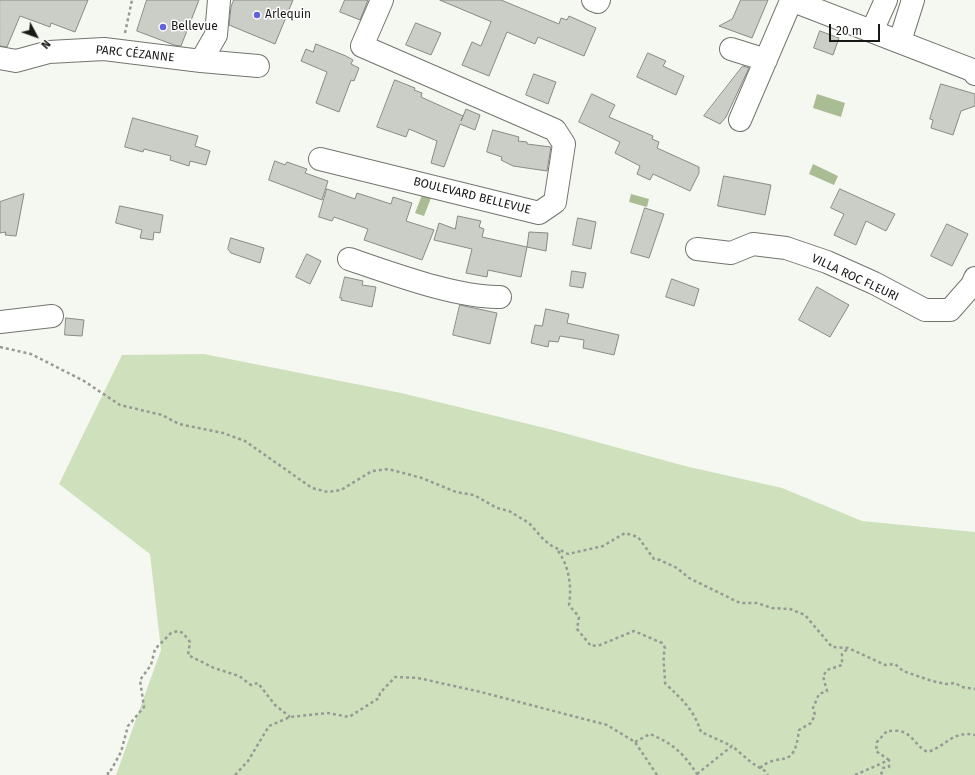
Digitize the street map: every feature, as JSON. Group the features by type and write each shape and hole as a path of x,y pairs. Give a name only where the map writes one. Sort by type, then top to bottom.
{"street":[{"path":"200,61 216,35 219,0"},
{"name":"BOULEVARD BELLEVUE","path":"320,159 539,213 555,202 564,144 555,130 362,46 382,0"},
{"path":"593,0 598,2 598,0"},
{"path":"740,120 791,0 900,41 972,70 975,74"},
{"path":"872,31 886,0"},
{"path":"900,41 912,0"},
{"name":"PARC CÉZANNE","path":"0,58 16,61 49,52 104,49 200,61 258,66"},
{"path":"731,49 766,60"},
{"name":"VILLA ROC FLEURI","path":"697,249 731,253 753,244 786,248 827,262 874,283 925,310 950,310 972,285 975,278"},
{"path":"349,259 438,287 487,298 500,297"},
{"path":"0,322 52,316"}],"path":[{"path":"121,51 132,0"},
{"path":"0,347 31,354 84,381 109,400 120,405 162,415 179,424 223,433 245,441 312,488 328,492 341,490 372,471 388,469 408,473 456,492 474,495 489,505 520,516 529,523 544,540 568,554 603,546 625,533 638,537 654,559 660,560 677,568 689,578 740,603 757,603 772,608 790,609 805,615 832,646 848,648 885,665 895,664 903,670 932,681 946,684 955,683 962,687 975,689"},
{"path":"558,549 567,563 570,597 569,605 579,616 577,629 591,646 600,645 634,631 662,643 665,648 662,659 665,667 665,683 685,702 696,717 701,732 732,746 768,775"},
{"path":"108,775 108,771 111,770 121,752 128,726 144,707 140,680 150,665 155,649 171,633 178,631 182,633 190,642 188,655 214,668 239,676 251,685 258,683 275,705 290,717"},
{"path":"760,768 766,762 787,759 794,752 798,742 799,730 811,723 815,715 813,708 819,694 827,690 823,676 827,670 842,665 842,654 848,648"},
{"path":"235,775 248,761 269,726 290,717 328,713 349,717 379,698 380,693 395,677 418,678 481,692 607,725 635,742 657,775"},
{"path":"889,760 876,751 877,742 887,731 903,731 913,738 920,749 928,752 939,748 952,737 965,733 975,735"},
{"path":"635,742 650,734 668,742 686,757 697,774 732,746"},
{"path":"855,775 889,760"},
{"path":"881,775 883,768 889,767 889,760"}],"shaded area":[{"path":"817,94 845,103 841,117 813,108"},
{"path":"813,164 838,176 834,185 809,174"},
{"path":"631,194 649,199 647,207 629,202"},
{"path":"422,195 431,198 424,216 415,213"},
{"path":"204,354 401,393 549,429 685,466 782,488 862,521 975,532 975,775 116,775 161,650 150,554 59,484 122,355"}],"building":[{"path":"0,0 88,0 75,32 51,23 50,27 20,16 7,47 0,46"},
{"name":"Bellevue","path":"147,0 199,0 181,46 174,45 137,31"},
{"name":"Arlequin","path":"234,0 293,0 275,44 229,25 231,7"},
{"path":"345,0 368,0 360,20 340,12"},
{"path":"440,0 501,0 559,24 561,18 567,20 569,16 596,28 584,56 538,37 535,44 507,32 489,76 462,65 472,42 481,46 491,22"},
{"path":"741,0 768,0 752,38 719,26 732,19"},
{"path":"416,23 441,33 431,55 406,45"},
{"path":"820,31 839,38 833,55 814,48"},
{"path":"316,44 346,56 353,60 351,64 359,68 354,81 351,80 339,112 316,103 327,72 301,61 306,49 313,52"},
{"path":"648,53 666,61 663,66 684,76 676,95 637,77"},
{"path":"743,66 749,68 726,117 720,124 704,116"},
{"path":"534,74 556,82 548,104 526,95"},
{"path":"395,80 415,88 414,90 422,93 421,97 463,116 461,121 466,109 480,115 475,130 460,124 444,167 431,163 437,141 409,129 406,137 377,127"},
{"path":"941,84 975,94 975,106 961,111 953,135 931,128 933,120 930,119"},
{"path":"592,94 615,105 609,117 653,136 652,139 659,142 657,148 699,167 699,173 690,191 653,174 650,180 637,174 640,166 615,153 620,142 579,122"},
{"path":"133,118 198,136 195,146 210,151 206,165 190,161 189,166 170,160 171,156 144,149 143,152 125,147"},
{"path":"493,130 519,137 518,141 527,142 527,144 551,147 547,171 513,166 501,160 502,157 487,152"},
{"path":"275,161 285,165 287,162 307,169 305,173 328,181 322,200 269,180"},
{"path":"724,176 771,185 765,215 718,206"},
{"path":"327,189 355,199 357,193 391,204 393,197 412,203 406,221 434,230 422,260 364,240 368,229 334,217 332,221 319,217"},
{"path":"840,189 895,214 886,231 866,221 856,245 834,235 844,214 831,208"},
{"path":"24,194 16,236 5,235 6,232 0,233 0,202"},
{"path":"120,206 163,215 160,233 154,232 153,240 140,238 142,230 116,223"},
{"path":"645,208 664,214 649,258 631,253"},
{"path":"458,216 481,221 479,227 484,229 482,237 527,247 521,277 488,270 487,277 466,273 472,249 434,240 439,223 455,229"},
{"path":"578,218 596,222 591,249 573,245"},
{"path":"947,224 968,234 952,266 931,256"},
{"path":"529,232 548,233 546,251 527,247"},
{"path":"231,238 264,248 260,263 231,253 228,249"},
{"path":"307,254 321,261 310,284 296,277"},
{"path":"572,271 586,273 583,288 570,286"},
{"path":"345,277 363,281 362,285 376,287 372,307 341,300 342,298 340,298"},
{"path":"672,279 699,289 694,306 666,297"},
{"path":"817,287 849,305 830,337 799,320"},
{"path":"460,305 497,313 490,344 453,335"},
{"path":"546,309 569,314 567,323 619,335 614,355 583,348 584,340 560,336 558,342 549,341 548,347 531,343 535,325 542,326"},
{"path":"66,318 84,320 82,336 65,335"}],"place":[{"name":"Arlequin","path":"257,15"},
{"name":"Bellevue","path":"163,27"}]}
